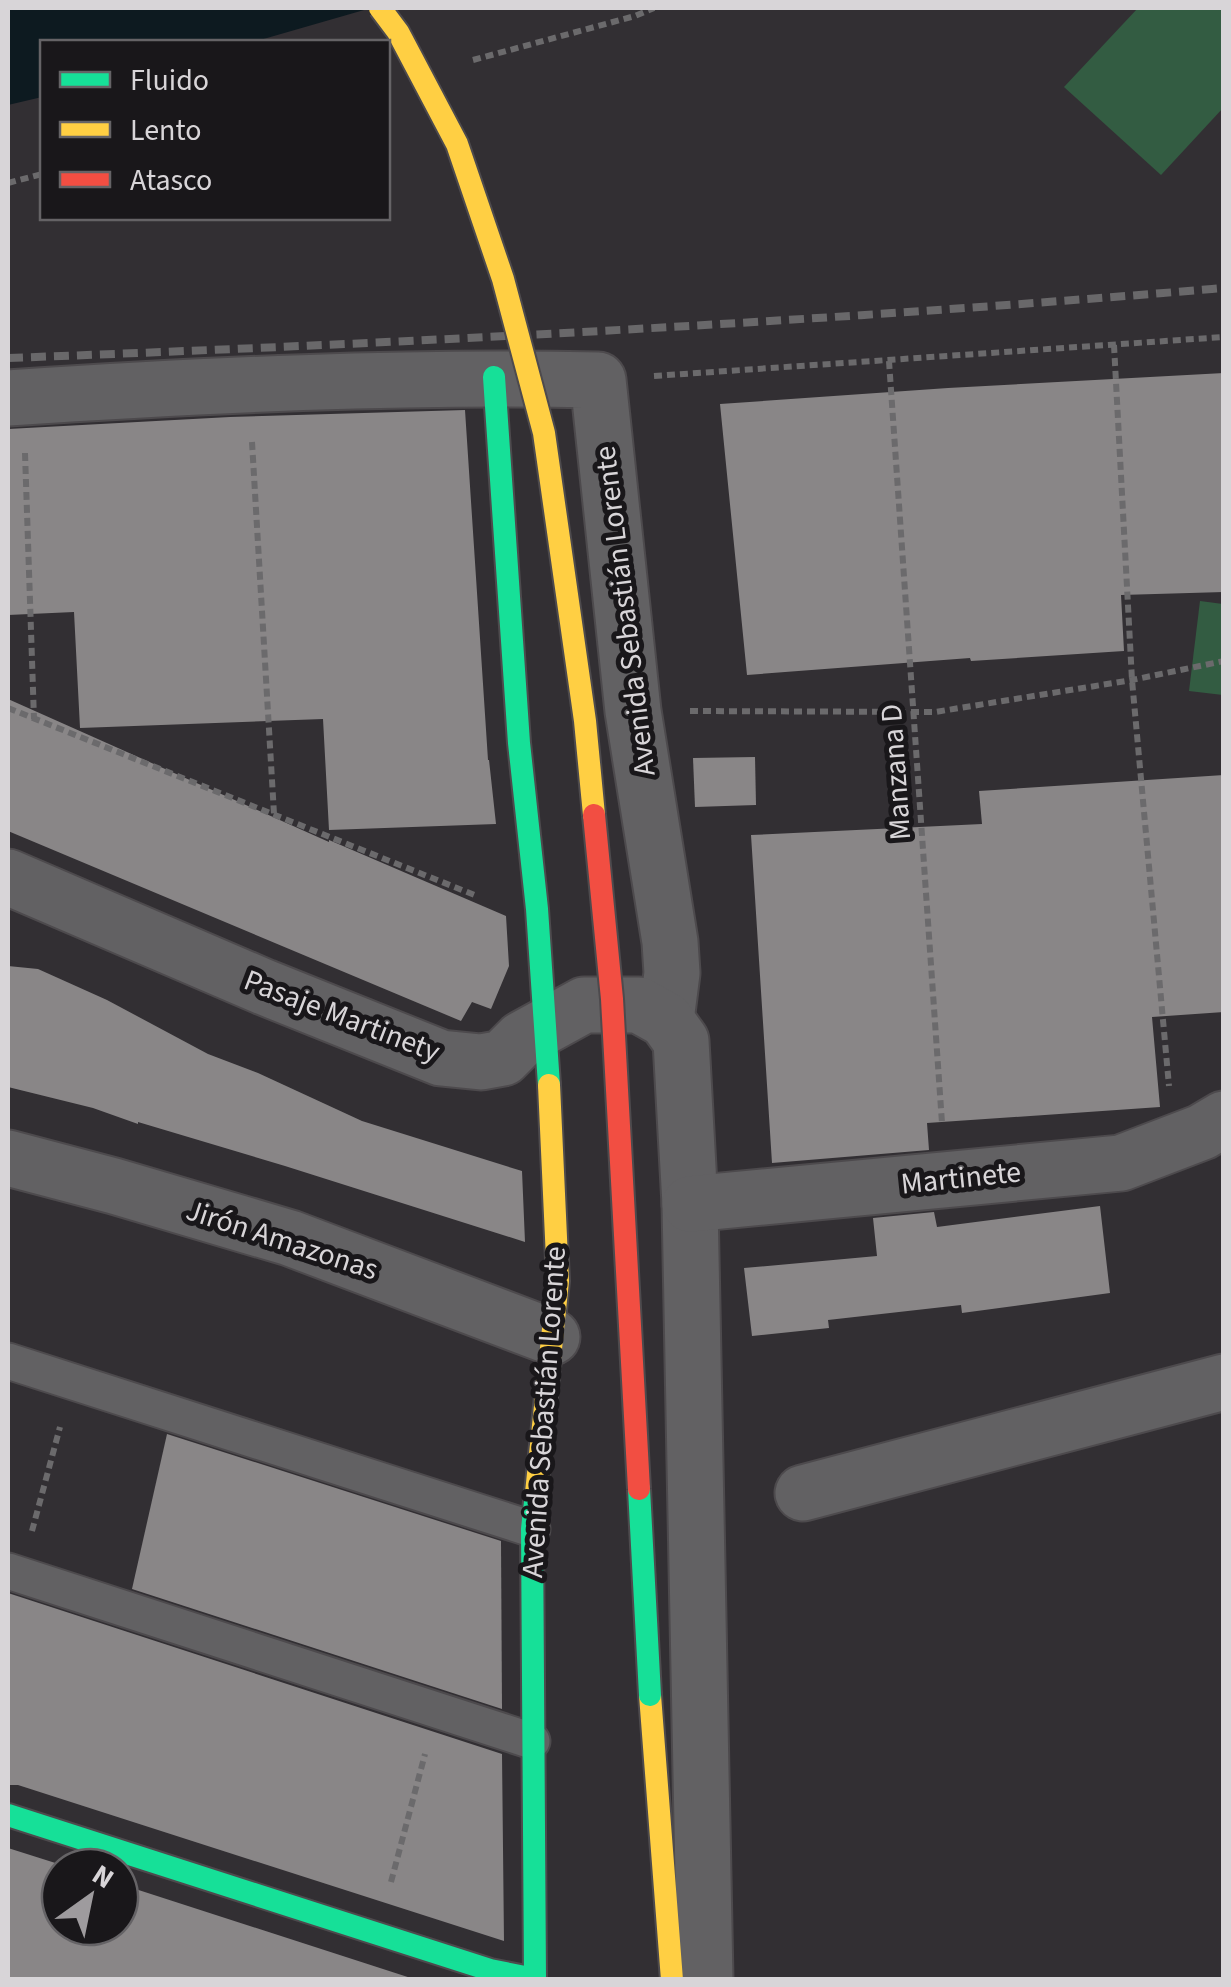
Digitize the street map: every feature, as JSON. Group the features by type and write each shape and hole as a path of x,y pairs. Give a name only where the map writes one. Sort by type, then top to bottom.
{"main road":[{"path":"380,8 398,32 457,144 503,279 544,433 585,721 612,999 650,1694 672,1980"},
{"name":"Avenida Sebastián Lorente","path":"494,378 519,743 546,1024 558,1281 532,1529 536,1980"},
{"path":"8,1815 490,1970 536,1980"}],"street":[{"path":"16,398 130,390 494,378 598,380"},
{"name":"Avenida Sebastián Lorente","path":"598,380 633,711 670,942 672,973 666,1020"},
{"name":"Pasaje Martinety","path":"8,877 264,988 442,1058 481,1062 503,1058 522,1039 584,1004 640,1004 666,1020"},
{"path":"666,1020 681,1041 690,1204 705,1980"},
{"name":"Martinete","path":"690,1204 1121,1162 1202,1132 1224,1119"},
{"name":"Jirón Amazonas","path":"8,1158 290,1238 552,1337"},
{"path":"802,1493 1224,1382"}],"lane":[{"path":"8,1362 532,1529"},
{"path":"14,1573 532,1741"}],"path":[{"path":"468,62 654,8"},
{"path":"8,182 40,174"},
{"path":"598,380 1224,337"},
{"path":"1114,345 1132,680 1174,1142"},
{"name":"Manzana D","path":"889,361 945,1180"},
{"path":"248,386 274,814"},
{"path":"16,398 34,719"},
{"path":"633,711 934,712 1224,661"},
{"path":"8,708 486,899 537,909"},
{"path":"14,1573 72,1384"},
{"path":"377,1934 437,1711"}],"green space":[{"path":"1138,8 1223,8 1223,108 1161,175 1064,87"},
{"path":"1200,601 1223,604 1223,695 1189,691"}],"shaded area":[{"path":"8,8 371,8 260,40 40,40 40,97 8,105"}],"building":[{"path":"1224,373 1224,592 1121,595 1124,651 747,675 720,404"},
{"path":"465,410 488,760 496,824 329,830 323,719 80,728 74,612 8,615 8,429"},
{"path":"8,699 506,916 509,966 491,1009 472,1002 461,1021 8,831"},
{"path":"755,757 756,805 695,807 693,758"},
{"path":"1224,775 1224,1012 1152,1017 1160,1107 927,1123 929,1150 772,1163 751,835 982,824 979,791"},
{"path":"8,966 38,969 107,1000 208,1054 362,1121 522,1171 525,1242 93,1108 8,1087"},
{"path":"1100,1206 1110,1293 962,1313 961,1305 828,1320 829,1328 752,1336 744,1268 877,1256 873,1218 934,1212 937,1227"},
{"path":"167,1434 501,1541 502,1709 132,1589"},
{"path":"8,1593 502,1754 504,1941 18,1785 8,1785"},
{"path":"8,1848 40,1858 40,1947 140,1947 140,1890 417,1980 8,1980"}],"railway":[{"path":"8,358 616,330 1224,288"}],"traffic: fast":[{"path":"494,377 519,743 537,909 549,1085"},
{"path":"639,1489 650,1695"},
{"path":"8,1815 490,1970 535,1979 532,1529 536,1493"}],"traffic: slow":[{"path":"380,8 398,32 457,144 503,279 544,433 585,721 594,815"},
{"path":"536,1493 558,1281 549,1085"},
{"path":"650,1695 672,1980"}],"traffic: jam":[{"path":"594,815 612,999 639,1489"}]}
